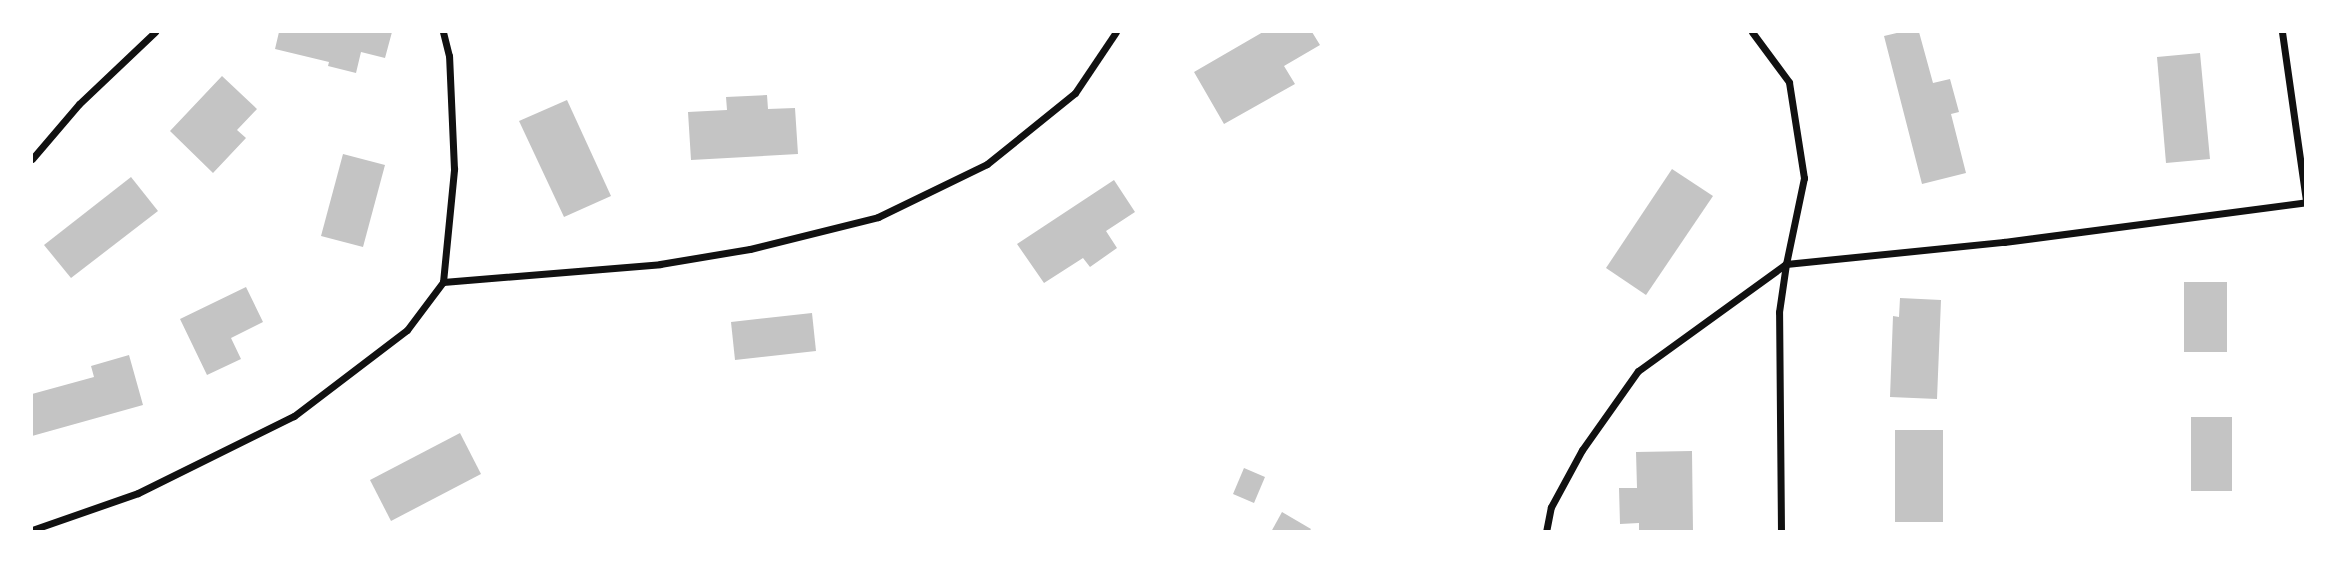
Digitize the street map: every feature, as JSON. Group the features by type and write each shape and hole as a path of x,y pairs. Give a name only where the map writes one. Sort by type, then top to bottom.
{"street":[{"path":"32,159 79,104 155,32"},
{"path":"32,530 138,493 294,416 407,330 443,282 454,169 449,56 443,32"},
{"path":"443,282 660,264 750,249 878,217 986,164 1075,93 1116,32"},
{"path":"1752,32 1789,82 1804,178 1779,312 1781,531"},
{"path":"1546,531 1551,507 1581,450 1638,370 1786,264 1991,243 2305,201 2282,32"}],"building":[{"path":"279,32 392,32 385,58 361,52 356,73 328,66 329,62 275,49"},
{"path":"1263,32 1312,32 1320,45 1284,66 1295,84 1224,124 1194,72"},
{"path":"1919,32 1933,83 1950,79 1959,112 1951,114 1966,173 1922,184 1884,36"},
{"path":"2200,53 2210,159 2166,163 2157,57"},
{"path":"222,76 257,109 237,130 246,138 213,173 170,131"},
{"path":"767,95 768,109 795,108 798,154 691,160 688,112 727,110 726,97"},
{"path":"567,100 611,196 564,217 519,121"},
{"path":"343,154 385,165 363,247 321,236"},
{"path":"1672,169 1713,196 1646,295 1606,268"},
{"path":"131,177 158,211 71,278 44,245"},
{"path":"1114,180 1135,212 1106,231 1117,248 1090,267 1083,258 1044,283 1017,244"},
{"path":"2184,282 2227,282 2227,352 2184,352"},
{"path":"246,287 263,322 231,338 241,359 207,375 180,319"},
{"path":"1900,298 1941,300 1937,399 1890,397 1893,316 1899,317"},
{"path":"812,313 816,351 735,360 731,322"},
{"path":"129,355 143,405 32,436 32,394 94,377 91,366"},
{"path":"2191,417 2232,417 2232,491 2191,491"},
{"path":"1895,430 1943,430 1943,522 1895,522"},
{"path":"460,433 481,474 391,521 370,480"},
{"path":"1692,451 1693,532 1639,532 1639,523 1620,524 1619,488 1637,488 1636,452"},
{"path":"1244,468 1265,477 1254,503 1233,494"},
{"path":"1282,512 1311,529 1309,532 1271,532"}]}
